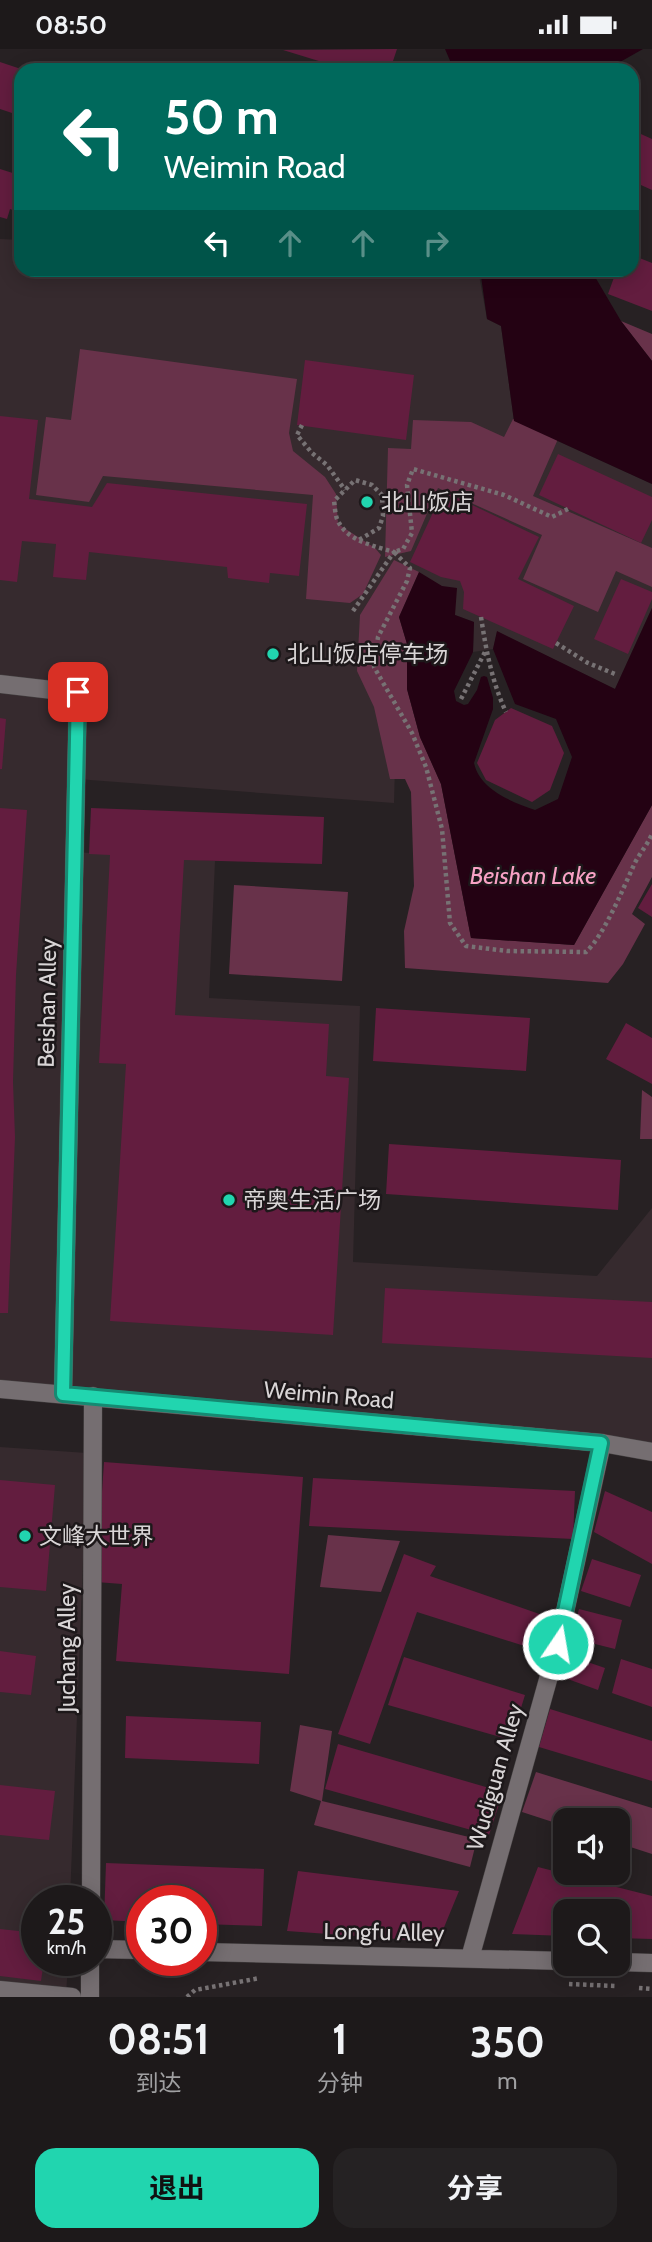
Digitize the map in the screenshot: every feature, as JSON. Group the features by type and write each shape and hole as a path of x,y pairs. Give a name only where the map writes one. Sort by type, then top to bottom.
{"street":[{"name":"Beishan Alley","path":"0,684 78,692 63,1394"},
{"name":"Weimin Road","path":"0,1389 601,1443 652,1453"},
{"name":"Juchang Alley","path":"90,1885 93,1396"},
{"name":"Wudiguan Alley","path":"470,1958 558,1644 601,1443"},
{"name":"Longfu Alley","path":"217,1952 553,1961"},
{"path":"630,1962 652,1963"},
{"path":"90,1976 90,1997"},
{"path":"0,1990 72,1997"}],"path":[{"path":"302,425 297,435 312,453 327,465 345,490"},
{"path":"352,611 394,552 403,549 412,533 407,485 413,469 504,495 552,517 568,509"},
{"path":"359,540 379,528 383,516 382,495 372,485 355,480 334,501 338,522 352,537 359,540 394,552 410,568 407,581 378,637 374,667 412,733 426,767 442,829 450,923 466,946 507,951 586,952 597,942 652,834"},
{"path":"481,617 498,694 506,712"},
{"path":"556,643 588,663 615,674"},
{"path":"461,699 487,649"}],"shaded area":[{"path":"0,239 14,240 14,277 479,277 487,319 501,326 514,421 652,484 652,608 615,689 497,632 493,649 473,652 474,622 455,615 455,605 399,617 394,803 77,779 75,852 215,861 209,998 360,1006 353,1262 597,1276 652,1208 652,1452 0,1389"},
{"path":"621,321 652,334 652,361"},
{"path":"80,349 297,379 289,433 293,451 325,477 336,494 338,524 375,548 381,555 363,594 350,603 306,599 313,495 103,476 89,502 36,495 46,417 71,420"},
{"path":"513,419 558,439 533,496 652,548 652,587 616,571 598,612 523,579 542,535 438,488 411,551 385,557 388,448 411,449 413,420 471,422 504,437"},
{"path":"394,560 419,572 399,617 407,644 407,689 420,737 441,784 471,938 574,945 652,805 652,877 632,914 645,924 623,964 608,983 405,968 404,931 414,886 411,792 405,779 390,779 374,707 357,671 360,615"},
{"path":"234,885 348,892 342,981 229,974"},
{"path":"642,1090 652,1097 652,1139 640,1139"},
{"name":"文峰大世界","path":"0,1447 87,1453 71,1885 21,1885 21,1976 67,1976 66,1997 0,1997"},
{"path":"328,1535 400,1541 381,1592 320,1587"},
{"path":"300,1725 332,1731 322,1801 477,1839 470,1867 314,1825 321,1801 290,1791"},
{"path":"536,1772 652,1808 652,1854 630,1847 630,1808 553,1808 553,1822 522,1812"}],"water":[{"path":"445,49 643,49 618,63 451,63"},
{"path":"481,277 595,277 621,321 652,361 652,484 514,421 501,326 487,319"},
{"name":"Beishan Lake","path":"419,572 442,586 457,588 455,615 474,622 473,652 454,691 456,701 468,704 481,677 487,677 493,709 474,763 477,772 498,794 535,810 558,799 572,757 556,719 515,704 493,649 497,631 615,689 652,608 652,805 574,945 471,938 441,784 420,737 407,689 407,644 399,617"}],"building":[{"path":"397,49 392,63 325,63 283,50"},
{"path":"0,62 14,67 14,114 0,109"},
{"path":"639,133 652,139 652,190 639,184"},
{"path":"0,169 14,173 14,210 10,209 7,219 0,217"},
{"path":"639,258 652,263 652,311 608,294 614,277 639,277"},
{"path":"305,360 414,375 406,440 297,425"},
{"path":"0,416 38,420 29,499 92,507 107,483 307,504 299,576 270,573 269,583 228,578 227,567 89,552 86,580 53,577 56,544 22,541 17,582 0,580"},
{"path":"558,454 652,497 652,520 641,543 539,495"},
{"path":"443,491 539,537 518,579 574,606 553,649 463,609 464,592 460,581 441,577 410,562"},
{"path":"621,579 652,592 652,599 628,654 594,639"},
{"path":"511,708 552,726 564,753 550,790 532,802 486,780 477,763 495,720"},
{"path":"0,718 6,719 2,769 0,769"},
{"path":"0,808 27,810 16,975 13,1082 15,1137 8,1313 0,1313"},
{"name":"帝奥生活广场","path":"91,808 324,817 322,864 184,860 175,1015 329,1024 326,1076 349,1078 333,1335 110,1321 126,1064 99,1063 110,855 89,854"},
{"path":"652,884 652,917 638,908"},
{"path":"376,1008 530,1018 526,1071 373,1061"},
{"path":"626,1023 652,1038 652,1084 606,1059"},
{"path":"389,1144 621,1160 618,1210 386,1194"},
{"path":"385,1288 652,1302 652,1358 382,1343"},
{"path":"104,1462 303,1477 289,1674 116,1661 122,1584 96,1582"},
{"path":"313,1478 575,1491 573,1539 309,1526"},
{"name":"文峰大世界","path":"0,1480 55,1485 46,1591 0,1587"},
{"path":"605,1491 652,1512 652,1564 594,1532"},
{"path":"404,1554 436,1566 430,1576 548,1617 540,1651 417,1612 370,1744 338,1734"},
{"path":"592,1559 641,1575 630,1607 581,1591"},
{"path":"579,1609 622,1620 615,1649 571,1638"},
{"path":"0,1651 36,1656 31,1695 0,1692"},
{"path":"570,1656 605,1668 598,1690 562,1677"},
{"path":"404,1657 525,1695 511,1740 388,1705"},
{"path":"621,1659 652,1669 652,1707 612,1693"},
{"path":"550,1709 652,1741 652,1781 539,1747"},
{"path":"126,1716 261,1722 259,1764 125,1758"},
{"path":"338,1744 503,1792 489,1835 325,1789"},
{"path":"0,1785 55,1791 49,1840 0,1835"},
{"path":"106,1863 264,1869 262,1926 217,1925 217,1885 126,1885 126,1921 112,1920 112,1885 105,1885"},
{"path":"538,1867 553,1871 553,1885 609,1885 652,1896 652,1939 630,1938 630,1899 553,1899 553,1936 512,1934"},
{"path":"298,1871 459,1891 438,1942 287,1931"},
{"path":"0,1929 21,1931 21,1976 42,1976 41,1981 0,1976"}],"place":[{"name":"北山饭店","path":"367,502"},
{"name":"北山饭店停车场","path":"273,654"},
{"name":"帝奥生活广场","path":"229,1200"},
{"name":"文峰大世界","path":"25,1536"}],"route":[{"path":"78,692 63,1394 601,1443 558,1644"}]}
